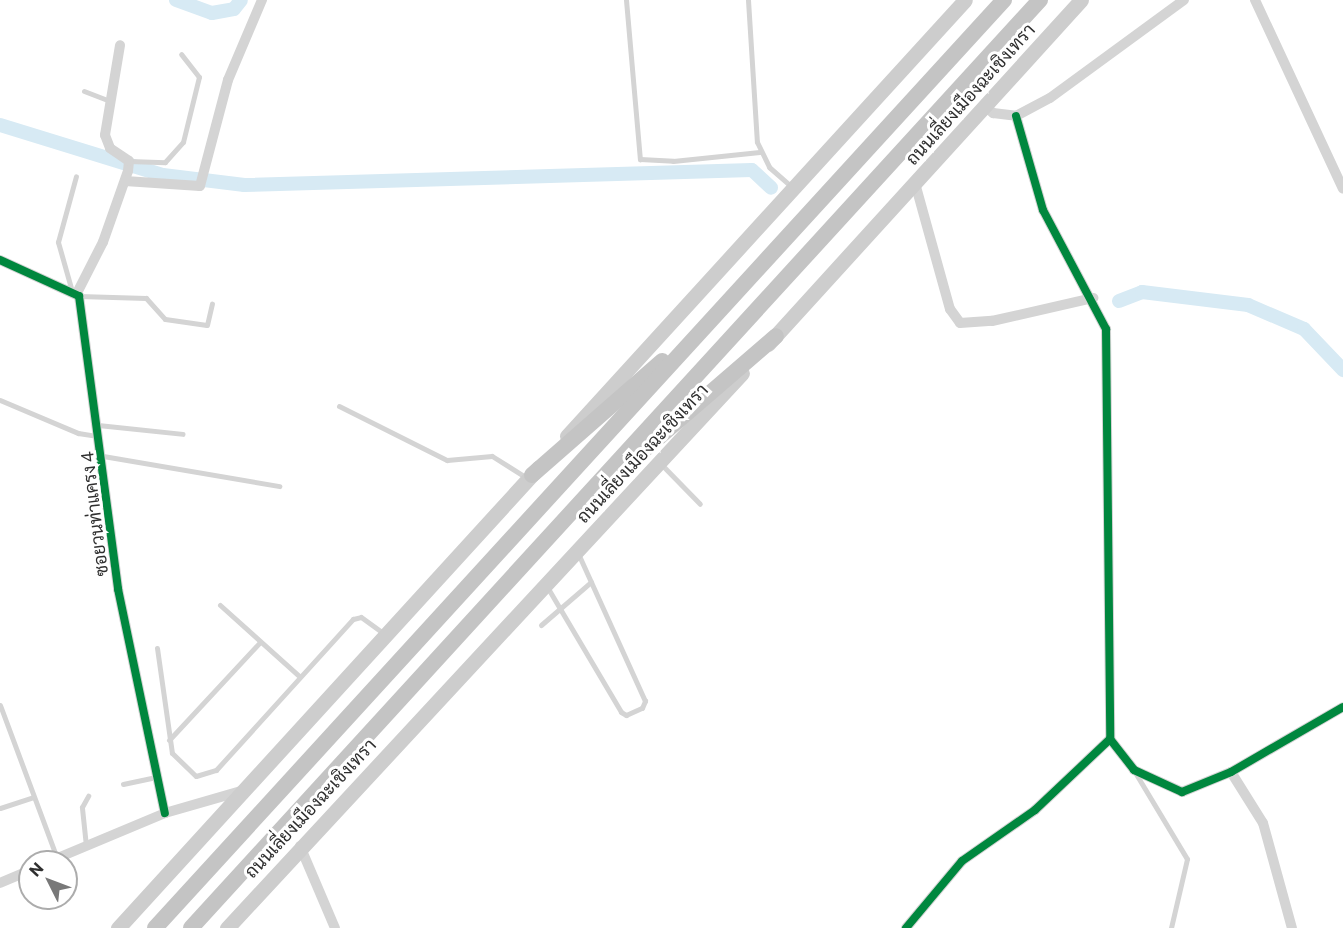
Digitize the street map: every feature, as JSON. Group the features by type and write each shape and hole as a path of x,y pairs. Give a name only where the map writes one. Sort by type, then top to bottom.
{"highway":[{"name":"ถนนเลี่ยงเมืองฉะเชิงเทรา","path":"155,928 1004,0"},
{"name":"ถนนเลี่ยงเมืองฉะเชิงเทรา","path":"192,928 1040,0"},
{"path":"530,477 726,305"},
{"path":"572,512 776,336"}],"main road":[{"path":"118,928 384,634 795,189 965,0"},
{"name":"ถนนเลี่ยงเมืองฉะเชิงเทรา","path":"227,928 300,846 660,463 1081,0"}],"street":[{"path":"125,181 200,186 228,80 262,0"},
{"path":"985,106 993,113 1016,116 1050,98 1184,0"},
{"path":"1255,0 1343,189"},
{"path":"0,260 76,292 125,181 129,161 107,142 107,100 120,45"},
{"path":"1016,116 1043,210 1093,298 1106,329 1110,740 1134,770 1176,792 1231,772 1343,707"},
{"path":"915,183 950,309 960,323 992,321 1093,298"},
{"name":"ซอยวนท่าแครง 4","path":"76,292 103,456 118,589 165,813"},
{"path":"906,928 962,861 1044,803 1110,740"},
{"path":"1231,772 1263,823 1292,928"},
{"path":"77,850 165,813 241,791"},
{"path":"300,846 335,928"},
{"path":"0,883 18,875"}],"lane":[{"path":"626,0 640,159 673,161 760,152"},
{"path":"748,0 760,152 795,189"},
{"path":"129,161 165,162 183,142 199,76 181,54"},
{"path":"84,91 107,100"},
{"path":"76,176 58,242 76,292 146,298 165,319 207,325 212,304"},
{"path":"0,400 78,433 99,430 183,434"},
{"path":"339,406 447,460 492,456 530,477"},
{"path":"103,456 279,486"},
{"path":"660,463 700,504"},
{"path":"546,583 621,711 626,715 642,708 645,701 577,551"},
{"path":"541,625 591,582"},
{"path":"220,605 299,676"},
{"path":"157,648 169,740 177,762 196,776 206,775 353,619 361,617 384,634"},
{"path":"169,740 260,642"},
{"path":"0,705 50,850"},
{"path":"1134,770 1187,859 1171,928"},
{"path":"123,784 157,777"},
{"path":"86,846 82,807 88,796"},
{"path":"0,808 33,797"}],"waterway":[{"path":"176,0 212,13 234,9 241,0"},
{"path":"0,125 163,175 244,185 752,170 771,188"},
{"path":"1119,301 1142,292 1248,305 1304,329 1343,370"}],"cycle path":[{"path":"1016,116 1043,210 1106,329 1110,739 1134,770 1182,792 1231,772 1343,707"},
{"path":"0,260 79,296 118,589 165,813"},
{"path":"906,928 962,861 1035,810 1110,739"}]}
